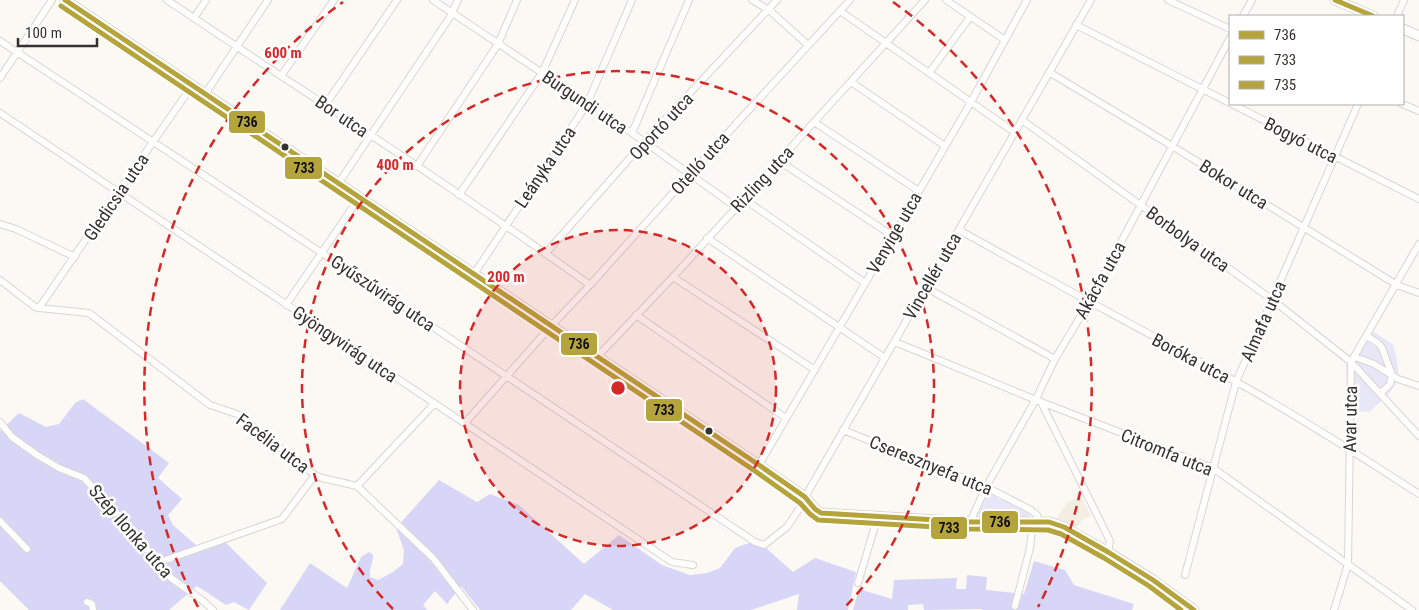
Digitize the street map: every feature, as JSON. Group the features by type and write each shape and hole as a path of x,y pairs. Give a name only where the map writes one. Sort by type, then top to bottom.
{"street":[{"path":"0,78 52,0"},
{"path":"65,0 759,465 805,497 821,513 970,522 1036,521 1015,606"},
{"name":"Bor utca","path":"167,0 236,47 326,104 546,253 590,285"},
{"path":"194,18 206,0"},
{"path":"205,94 268,0"},
{"path":"281,76 334,0"},
{"path":"326,104 396,0"},
{"name":"Burgundi utca","path":"433,0 632,133 736,207"},
{"path":"338,184 452,13 458,0"},
{"path":"416,166 498,44 517,0"},
{"path":"459,195 542,73 575,0"},
{"name":"Leányka utca","path":"474,274 587,104 632,0"},
{"path":"632,133 689,0"},
{"path":"752,0 769,10 808,45"},
{"name":"Oportó utca","path":"546,253 644,142 778,0"},
{"name":"Otelló utca","path":"465,423 551,326 850,0"},
{"name":"Rizling utca","path":"597,357 673,277 925,0"},
{"path":"946,0 1005,40"},
{"name":"Venyige utca","path":"759,465 971,102 1027,0"},
{"name":"Vincellér utca","path":"764,545 788,527 801,506 1091,0"},
{"path":"1168,0 1229,29"},
{"path":"1244,15 1252,0"},
{"path":"1335,0 1371,15"},
{"path":"1397,15 1404,0"},
{"path":"840,11 1014,132"},
{"path":"929,73 970,16"},
{"name":"Bogyó utca","path":"1076,25 1229,104"},
{"path":"1404,29 1419,36"},
{"name":"Akácfa utca","path":"970,522 986,487 1038,400 1055,358 1088,302 1229,40"},
{"name":"Gyűszűvirág utca","path":"0,41 322,252 755,542 764,545"},
{"name":"Bokor utca","path":"1049,72 1396,285 1419,293"},
{"path":"851,82 945,146"},
{"name":"Gledicsia utca","path":"39,308 192,86"},
{"name":"Bogyó utca","path":"1232,105 1419,199"},
{"name":"Almafa utca","path":"1185,575 1236,382 1358,105"},
{"path":"1404,105 1419,111"},
{"name":"Gyöngyvirág utca","path":"0,113 672,562 693,565"},
{"name":"Borbolya utca","path":"1022,120 1273,300 1353,360 1374,364 1398,379 1419,386"},
{"path":"814,122 919,191"},
{"path":"779,161 893,236"},
{"path":"286,305 359,198"},
{"path":"744,199 865,283"},
{"path":"0,224 16,229 75,258"},
{"name":"Boróka utca","path":"959,230 1236,382 1349,449 1419,494"},
{"path":"707,238 885,358"},
{"name":"Avar utca","path":"1334,610 1348,564 1349,449 1353,360 1419,244"},
{"path":"673,277 815,370"},
{"name":"Facélia utca","path":"0,280 35,307 90,313 210,406 237,414 315,475 356,486 433,558 473,610"},
{"path":"925,287 1055,358"},
{"path":"636,315 786,418"},
{"path":"1367,336 1382,348 1392,375 1390,384 1380,394"},
{"name":"Citromfa utca","path":"895,342 1213,468 1412,610"},
{"path":"1353,360 1380,394 1419,436"},
{"path":"1038,400 1110,541 1111,545 1108,552"},
{"path":"356,486 434,404"},
{"name":"Szép Ilonka utca","path":"0,422 12,437 37,455 59,468 84,478 120,517 156,563 171,578 213,610"},
{"name":"Cseresznyefa utca","path":"843,430 986,487 1031,510 1037,515 1036,521 1049,522 1064,527 1153,580 1194,610"},
{"path":"156,563 282,519 315,475"},
{"path":"858,584 874,529 874,517"},
{"path":"0,521 27,549"},
{"path":"87,602 92,604 93,610"}],"shaded area":[{"path":"1367,328 1393,344 1398,364 1398,377 1393,389 1369,412 1347,410 1346,363"},
{"path":"83,399 169,463 158,478 182,499 168,515 173,525 197,546 221,538 267,583 249,610 234,602 226,605 197,586 169,610 29,610 0,581 0,431 19,413 46,427 59,424 75,403"},
{"path":"439,480 477,502 490,494 519,505 584,564 619,535 662,565 690,575 707,573 720,568 735,548 749,543 765,547 793,572 815,558 856,572 848,610 797,610 799,594 751,610 613,610 585,594 571,610 480,610 461,586 447,604 435,591 423,605 427,610 280,610 310,563 347,588 361,557 369,552 373,555 370,577 378,580 403,564 404,550 396,528"},
{"path":"989,492 1001,500 1017,504 1030,515 1028,517 978,518 980,504"},
{"path":"1081,496 1091,516 1082,520 1076,528 1057,518 1067,503"},
{"path":"1034,561 1065,570 1074,585 1134,604 1132,610 924,610 923,604 908,605 908,610 853,610 859,589 892,599 894,580 957,578 956,589 966,589 967,575 987,577 986,590 1024,594"}],"transit line":[{"name":"736","path":"65,0 759,465 805,497 821,513 970,522 1049,522 1064,527 1108,552 1153,580 1194,610"},
{"name":"735","path":"1335,0 1371,15"},
{"name":"733","path":"61,6 755,471 800,503 818,520 970,529 1048,530 1061,534 1104,558 1149,586 1181,610"}]}
